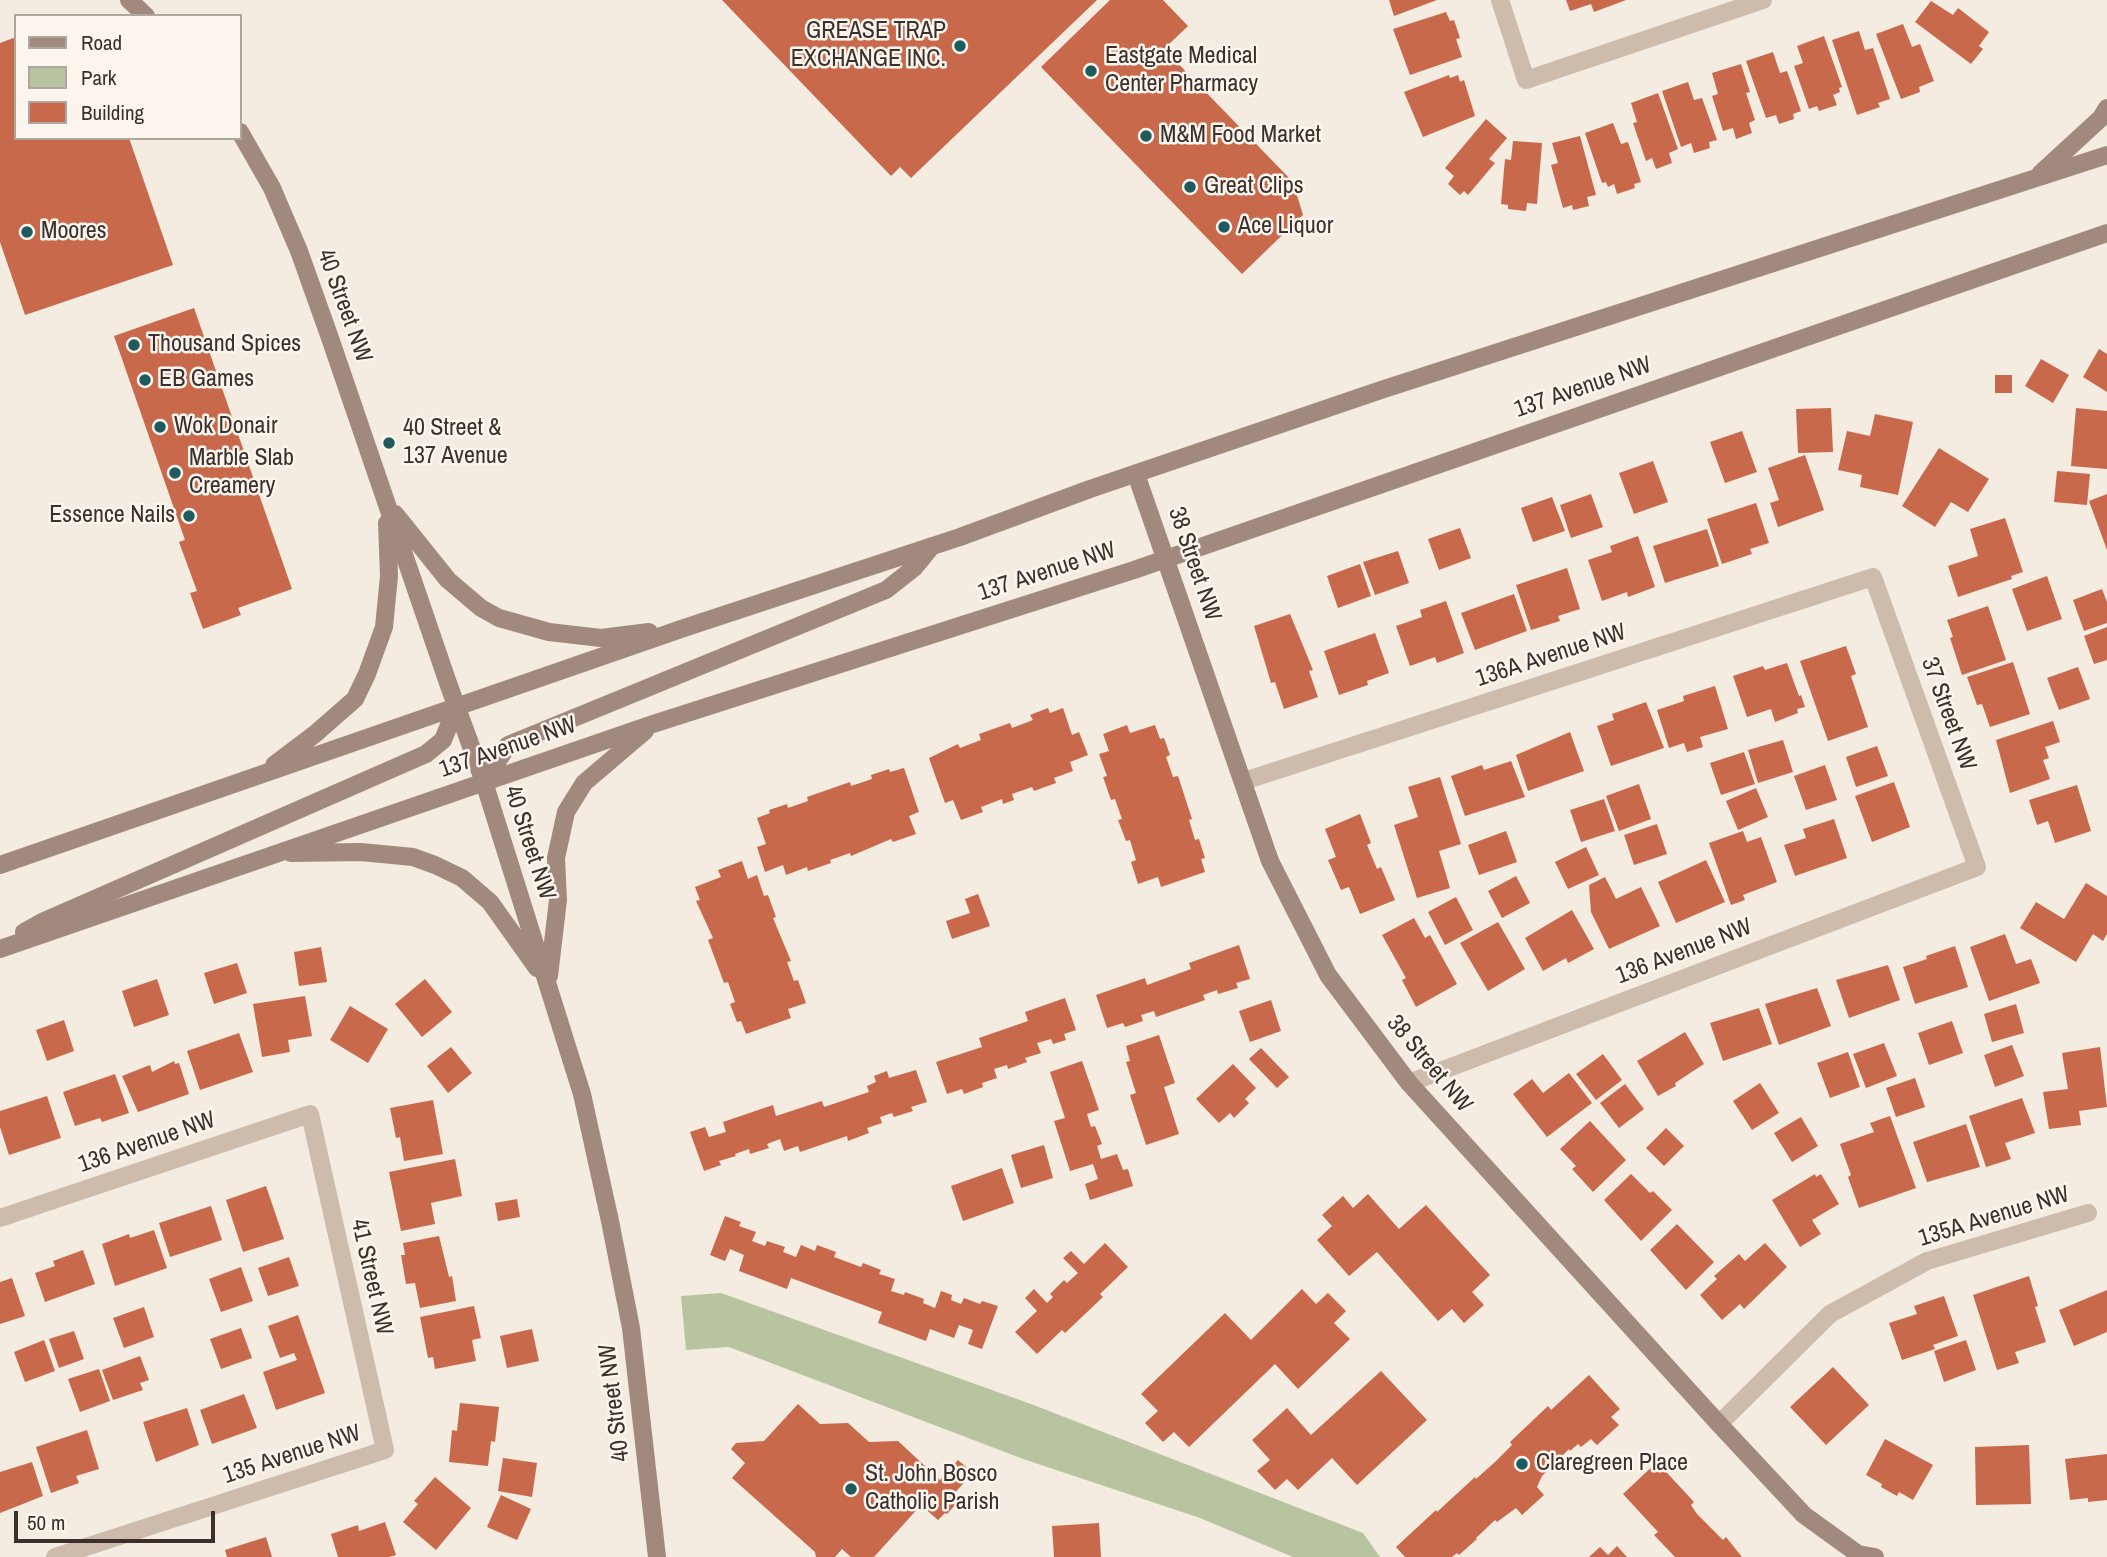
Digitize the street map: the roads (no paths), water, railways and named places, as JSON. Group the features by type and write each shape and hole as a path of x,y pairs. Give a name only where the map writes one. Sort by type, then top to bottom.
{"main road":[{"path":"129,0 144,14"},
{"path":"2034,179 2101,118 2107,108"},
{"name":"40 Street NW","path":"242,136 272,188 299,251 484,782 582,1094 631,1328 657,1557"},
{"path":"0,865 1381,390 2107,155"},
{"name":"137 Avenue NW","path":"0,947 653,724 1166,558 2107,233"},
{"name":"38 Street NW","path":"1136,474 1270,861 1328,975 1409,1083 1804,1516 1858,1554 1875,1557"},
{"path":"386,502 448,580 481,608 499,618 549,632 601,638 684,628"},
{"path":"261,775 355,699 367,674 386,614 389,576 386,502"},
{"path":"484,782 508,745 886,590 914,568 932,546"},
{"path":"0,947 42,922 426,754 443,740 456,708"},
{"path":"548,983 558,900 556,858 566,813 584,783 653,724"},
{"path":"280,853 361,852 413,857 462,878 490,902 548,983"}],"street":[{"path":"1500,0 1526,80 1763,0"},
{"name":"136A Avenue NW","path":"1244,781 1872,577"},
{"name":"37 Street NW","path":"1872,577 1977,867"},
{"name":"136 Avenue NW","path":"1409,1083 1977,867"},
{"name":"136 Avenue NW","path":"0,1218 310,1114"},
{"name":"41 Street NW","path":"310,1114 385,1450"},
{"name":"135A Avenue NW","path":"1719,1424 1830,1314 1927,1261 2088,1213"},
{"name":"135 Avenue NW","path":"55,1557 385,1450"}],"place":[{"name":"GREASE TRAP EXCHANGE INC.","path":"960,46"},
{"name":"Eastgate Medical Center Pharmacy","path":"1091,71"},
{"name":"M&M Food Market","path":"1146,136"},
{"name":"Great Clips","path":"1190,187"},
{"name":"Ace Liquor","path":"1224,227"},
{"name":"Moores","path":"27,232"},
{"name":"Thousand Spices","path":"134,345"},
{"name":"EB Games","path":"145,380"},
{"name":"Wok Donair","path":"160,427"},
{"name":"40 Street & 137 Avenue","path":"389,443"},
{"name":"Marble Slab Creamery","path":"175,473"},
{"name":"Essence Nails","path":"189,516"},
{"name":"Claregreen Place","path":"1522,1464"},
{"name":"St. John Bosco Catholic Parish","path":"851,1489"}]}
